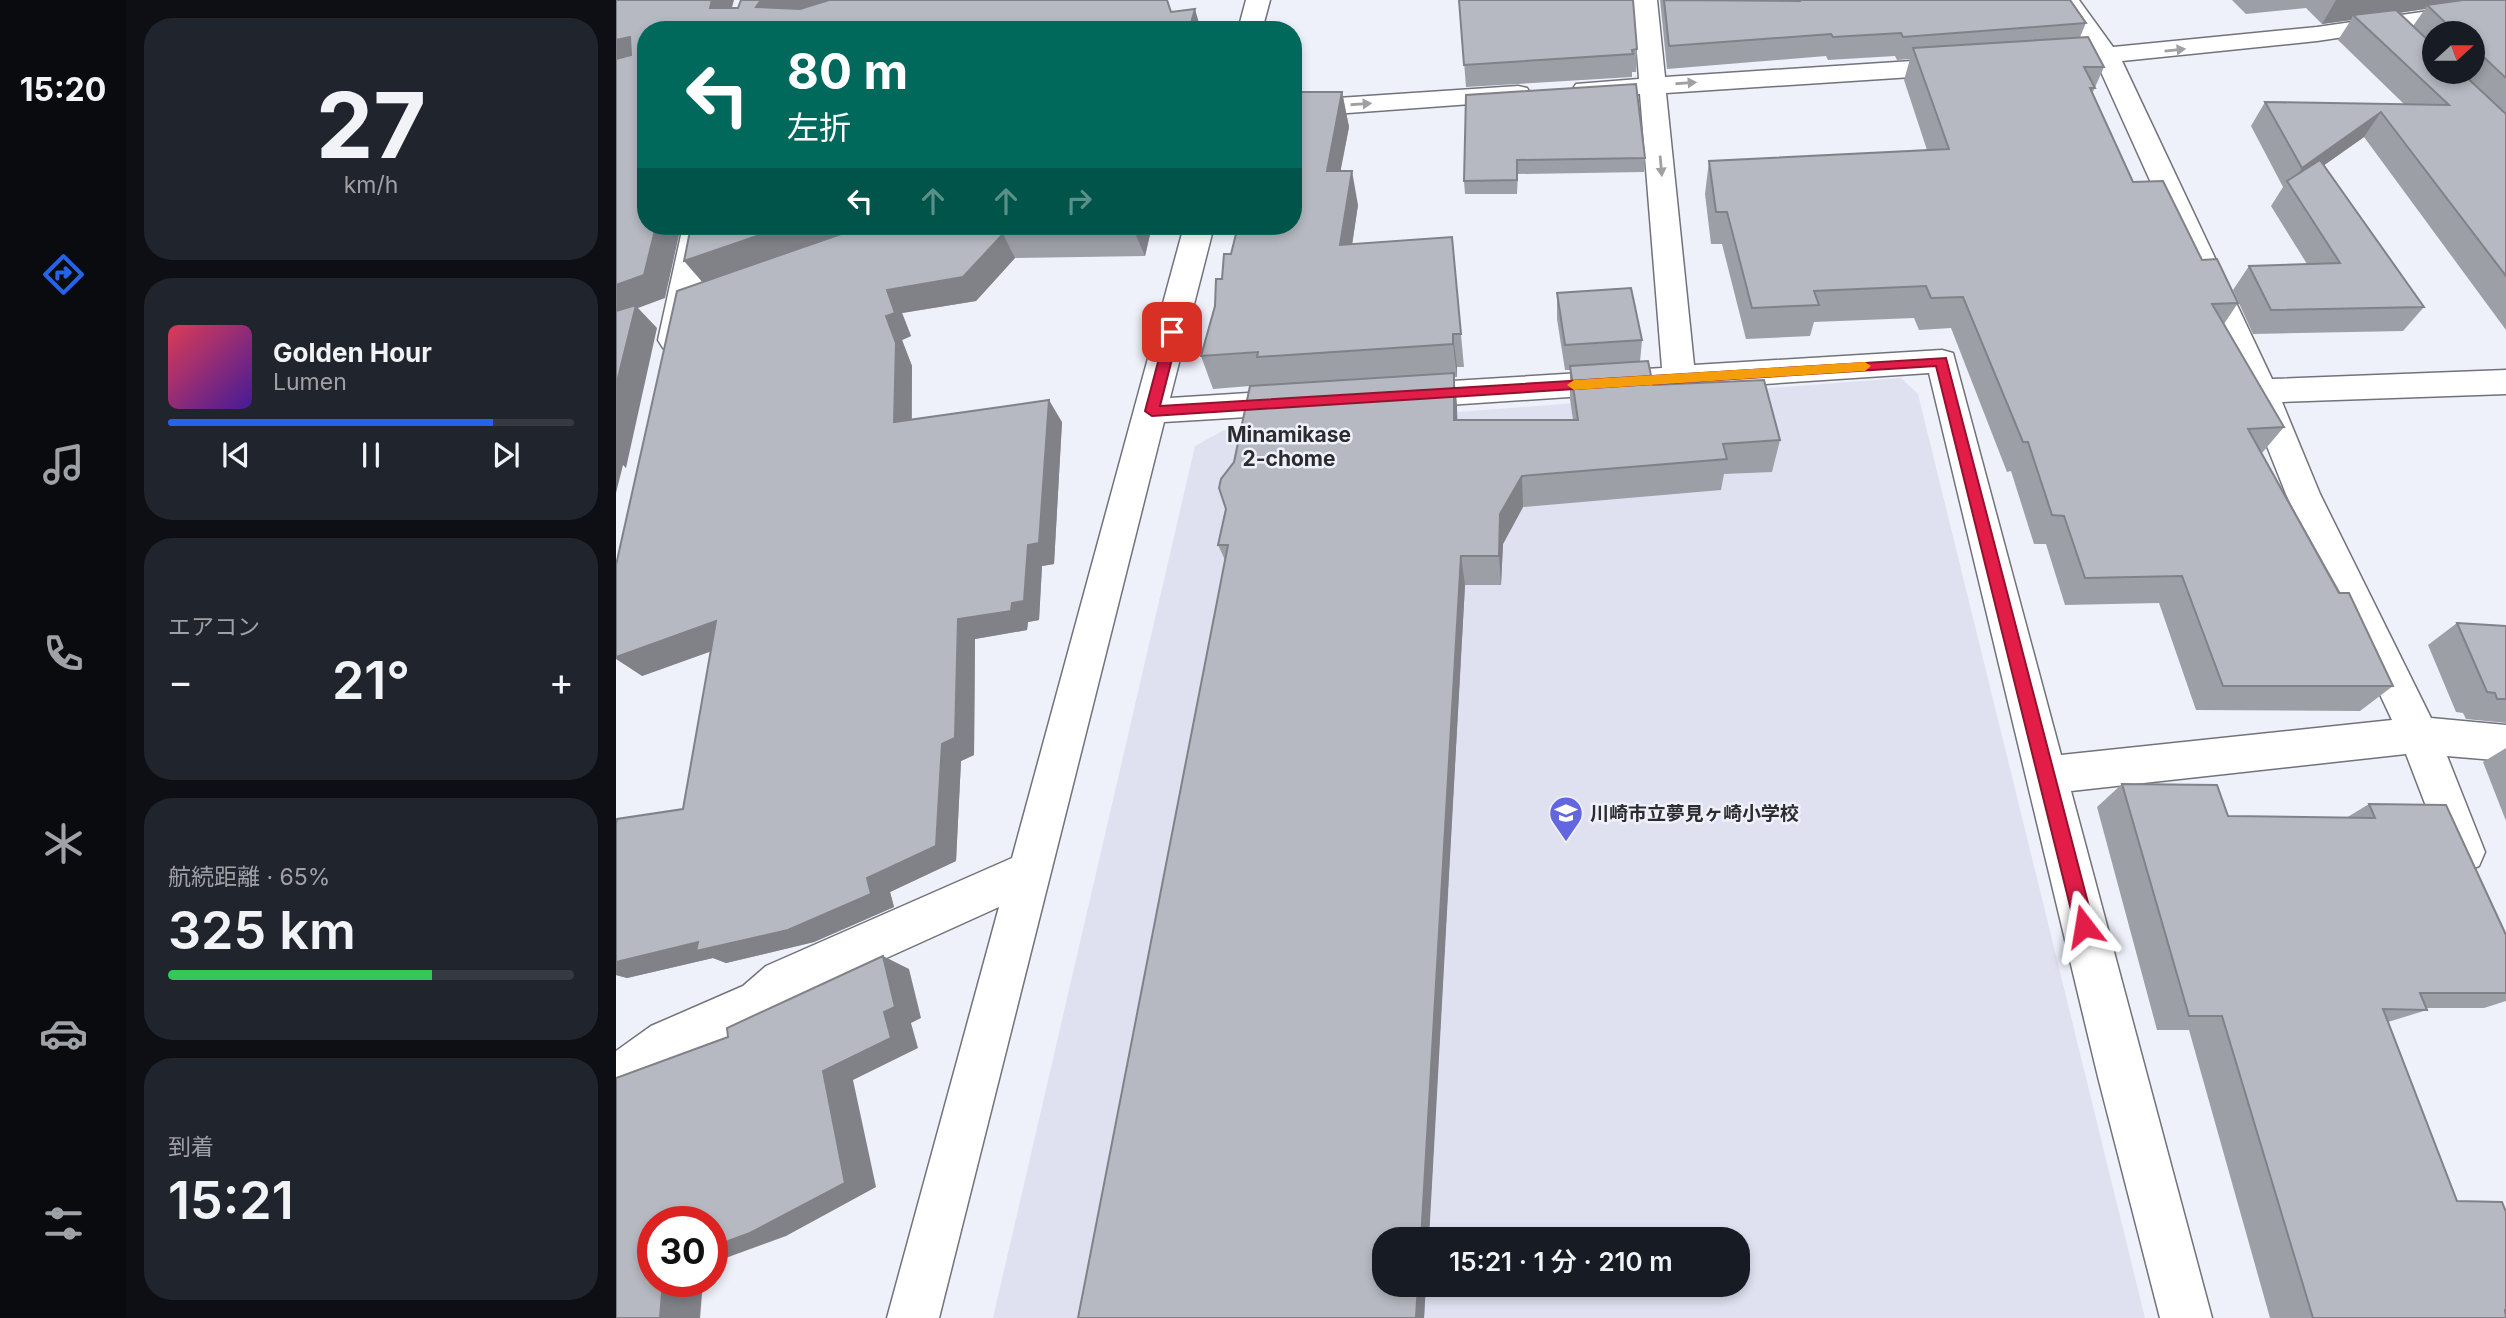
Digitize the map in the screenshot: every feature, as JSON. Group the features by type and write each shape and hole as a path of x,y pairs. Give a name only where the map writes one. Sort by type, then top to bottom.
{"street":[{"path":"1252,21 1258,0"},
{"path":"1645,0 1679,379"},
{"path":"2067,0 2107,57 2261,391 2303,494 2419,735 2477,886"},
{"path":"2025,62 2107,57 2317,34 2386,23 2434,7 2506,6"},
{"path":"2386,23 2406,42"},
{"path":"1302,108 1983,65"},
{"path":"667,372 696,235"},
{"path":"913,1318 1027,873 1197,235"},
{"path":"1366,398 1942,361 2186,1318"},
{"path":"2261,391 2506,382"},
{"path":"1152,411 1325,401"},
{"path":"2047,775 2419,735 2506,743"},
{"path":"616,1075 643,1063 668,1043 759,1002 782,982 1027,873"}],"shaded area":[{"name":"川崎市立夢見ヶ崎小学校","path":"1901,378 1918,394 2145,1318 993,1318 1195,446 1224,430"}],"building":[{"path":"616,0 712,0 710,8 738,8 741,0 761,0 756,7 800,9 829,0 1167,0 1171,12 1195,9 1192,21 637,21 637,235 654,235 644,275 616,285 616,59 631,55 630,37 616,40"},
{"path":"1459,0 1633,0 1637,49 1632,50 1633,54 1464,65"},
{"path":"1664,0 2070,0 2086,23 1903,37 1901,33 1833,37 1831,34 1669,46"},
{"path":"2463,0 2506,0 2506,78 2485,58 2485,21 2444,21 2427,5"},
{"path":"2396,10 2422,35 2422,80 2353,15"},
{"path":"2088,37 2104,67 2084,67 2095,88 2090,88 2133,182 2163,181 2202,260 2217,259 2238,303 2212,304 2284,427 2248,429 2339,593 2349,593 2393,686 2223,686 2182,576 2085,578 2064,516 2052,515 2028,442 2023,442 1963,297 1931,298 1926,286 1814,291 1819,305 1752,308 1727,212 1716,212 1709,161 1949,149 1913,48"},
{"path":"1636,84 1645,158 1517,160 1517,180 1464,181 1466,95"},
{"path":"2427,84 2474,84 2506,114 2506,276 2381,112 2302,168 2265,102 2449,105"},
{"path":"1302,92 1342,92 1327,171 1352,171 1340,245 1452,237 1461,334 1453,334 1453,344 1257,357 1258,352 1201,356 1215,306 1216,279 1222,279 1224,254 1231,254 1236,235 1302,235"},
{"path":"2320,160 2424,307 2271,310 2249,266 2340,263 2287,181"},
{"path":"689,235 760,235 684,261"},
{"path":"838,235 1002,235 963,277 887,290 895,313 886,316 896,343 894,422 1049,400 1039,543 1028,545 1024,601 1012,603 1011,611 958,619 955,738 942,744 936,846 867,878 871,894 788,930 696,951 698,942 616,962 617,819 683,809 716,621 616,657 616,565 677,291"},
{"path":"1631,288 1642,340 1565,345 1557,293"},
{"path":"636,305 616,386 616,311"},
{"path":"1648,361 1653,385 1764,380 1780,440 1723,444 1727,459 1522,476 1500,514 1499,556 1461,556 1422,1227 1372,1227 1372,1297 1417,1297 1416,1318 1078,1318 1228,545 1218,545 1226,509 1219,488 1221,479 1234,462 1250,386 1454,373 1454,420 1578,420 1570,366"},
{"path":"2457,623 2506,626 2506,699 2497,699 2495,693 2487,692"},
{"path":"2122,784 2217,785 2228,816 2375,818 2369,804 2446,805 2506,935 2506,993 2420,993 2427,1010 2383,1009 2457,1201 2502,1202 2506,1212 2506,1318 2313,1318 2222,1016 2189,1016"},
{"path":"883,956 895,1007 884,1012 891,1038 823,1071 845,1183 750,1233 728,1241 728,1206 637,1206 637,1297 662,1297 660,1318 616,1318 616,1078 728,1037 727,1028"}],"slow traffic":[{"path":"1574,385 1865,366"}],"place":[{"name":"川崎市立夢見ヶ崎小学校","path":"1566,843"}],"district":[{"name":"Minamikase 2-chome","path":"1289,446"}],"route":[{"path":"1172,332 1152,411 1942,361 2084,926"}]}
